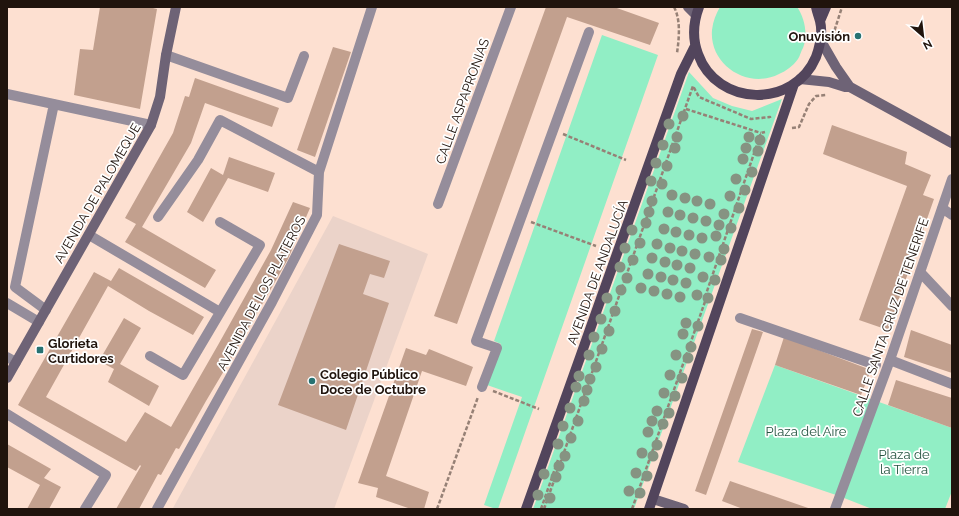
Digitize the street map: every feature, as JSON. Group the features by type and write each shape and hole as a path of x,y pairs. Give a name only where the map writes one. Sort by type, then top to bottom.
{"main road":[{"path":"697,11 693,35 695,46 701,62 711,77 726,88 742,94 760,96 778,92 797,82 808,71 814,62 821,41 820,21 816,7"},
{"path":"820,21 826,7"},
{"name":"AVENIDA DE ANDALUCÍA","path":"526,509 681,74 695,46"},
{"path":"649,509 797,82"}],"street":[{"name":"AVENIDA DE PALOMEQUE","path":"7,378 151,125 160,97 166,55 176,7"},
{"name":"AVENIDA DE LOS PLATEROS","path":"157,509 272,302 317,215 319,172 372,7"},
{"name":"CALLE ASPAPRONIAS","path":"438,204 511,7"},
{"path":"688,7 697,11"},
{"path":"482,387 497,348 476,341 589,32"},
{"path":"821,41 850,87"},
{"path":"166,55 288,98 304,56"},
{"path":"797,82 829,82 850,87 952,143"},
{"path":"7,94 151,125"},
{"path":"46,310 15,287 54,104"},
{"path":"158,217 198,160 220,120 319,172"},
{"name":"CALLE SANTA CRUZ DE TENERIFE","path":"835,509 890,360 952,178"},
{"path":"942,208 952,215"},
{"path":"150,356 183,375 260,245 220,222"},
{"path":"89,235 220,312"},
{"path":"920,272 952,306"},
{"path":"7,303 39,322"},
{"path":"740,318 876,365"},
{"path":"7,357 16,362"},
{"path":"890,360 952,384"},
{"path":"7,414 106,475 85,509"},
{"path":"653,499 684,509"}],"path":[{"path":"544,509 693,86 699,97 751,119 770,117 769,121"},
{"path":"683,108 761,133"},
{"path":"632,509 767,127"},
{"path":"553,130 626,160"},
{"path":"521,218 596,246"},
{"path":"437,509 482,387 539,409"}],"shaded area":[{"name":"Colegio Público Doce de Octubre","path":"333,216 428,254 334,509 174,509 173,508"}],"green space":[{"path":"720,7 797,7 804,21 805,27 805,43 798,59 792,66 784,71 767,78 755,79 743,76 733,71 724,64 717,54 713,43 712,27"},
{"path":"602,35 658,55 498,509 496,509 484,505 522,397 487,385 501,344 494,341"},
{"path":"689,72 713,98 732,106 752,111 782,99 634,509 533,509"},
{"path":"775,365 952,428 952,491 945,509 872,509 839,496 738,462"}],"building":[{"path":"100,7 149,7 157,9 140,109 74,95 80,49 93,50"},
{"path":"546,7 614,7 659,23 650,45 567,17 457,324 434,316"},
{"path":"333,47 351,52 315,157 297,150"},
{"path":"195,78 279,108 272,127 205,103 191,143 142,227 216,270 205,288 125,242 136,224 125,218 173,133 185,96 189,97"},
{"path":"832,125 907,152 905,164 931,175 923,195 934,199 888,330 859,320 907,186 823,154"},
{"path":"229,157 275,173 268,192 228,178 203,222 187,212 211,168 223,175"},
{"path":"293,202 310,208 288,259 234,354 179,449 176,448 161,475 158,474 139,509 116,509 141,466 140,465 136,471 18,405 94,272 111,281 119,268 204,317 193,335 108,286 46,397 126,442 145,412 171,427 271,250"},
{"path":"339,244 390,261 384,278 370,274 363,294 389,303 346,430 278,405"},
{"path":"124,318 141,328 120,364 159,386 149,406 108,382 114,369 99,361"},
{"path":"752,329 763,332 706,495 695,491"},
{"path":"911,330 952,345 952,373 904,357"},
{"path":"784,337 871,370 861,395 775,365"},
{"path":"406,348 426,355 429,349 473,367 466,386 422,371 386,476 429,492 424,509 411,509 376,497 378,488 358,483"},
{"path":"896,380 952,398 952,428 888,405"},
{"path":"7,444 51,469 44,478 61,487 49,509 27,509 40,485 7,467"},
{"path":"730,481 811,509 743,509 722,501"}],"place":[{"name":"Onuvisión","path":"858,36"},
{"name":"Glorieta Curtidores","path":"40,350"},
{"name":"Colegio Público Doce de Octubre","path":"312,381"}],"park label":[{"name":"Plaza del Aire","path":"806,431"},
{"name":"Plaza de la Tierra","path":"904,462"}]}
